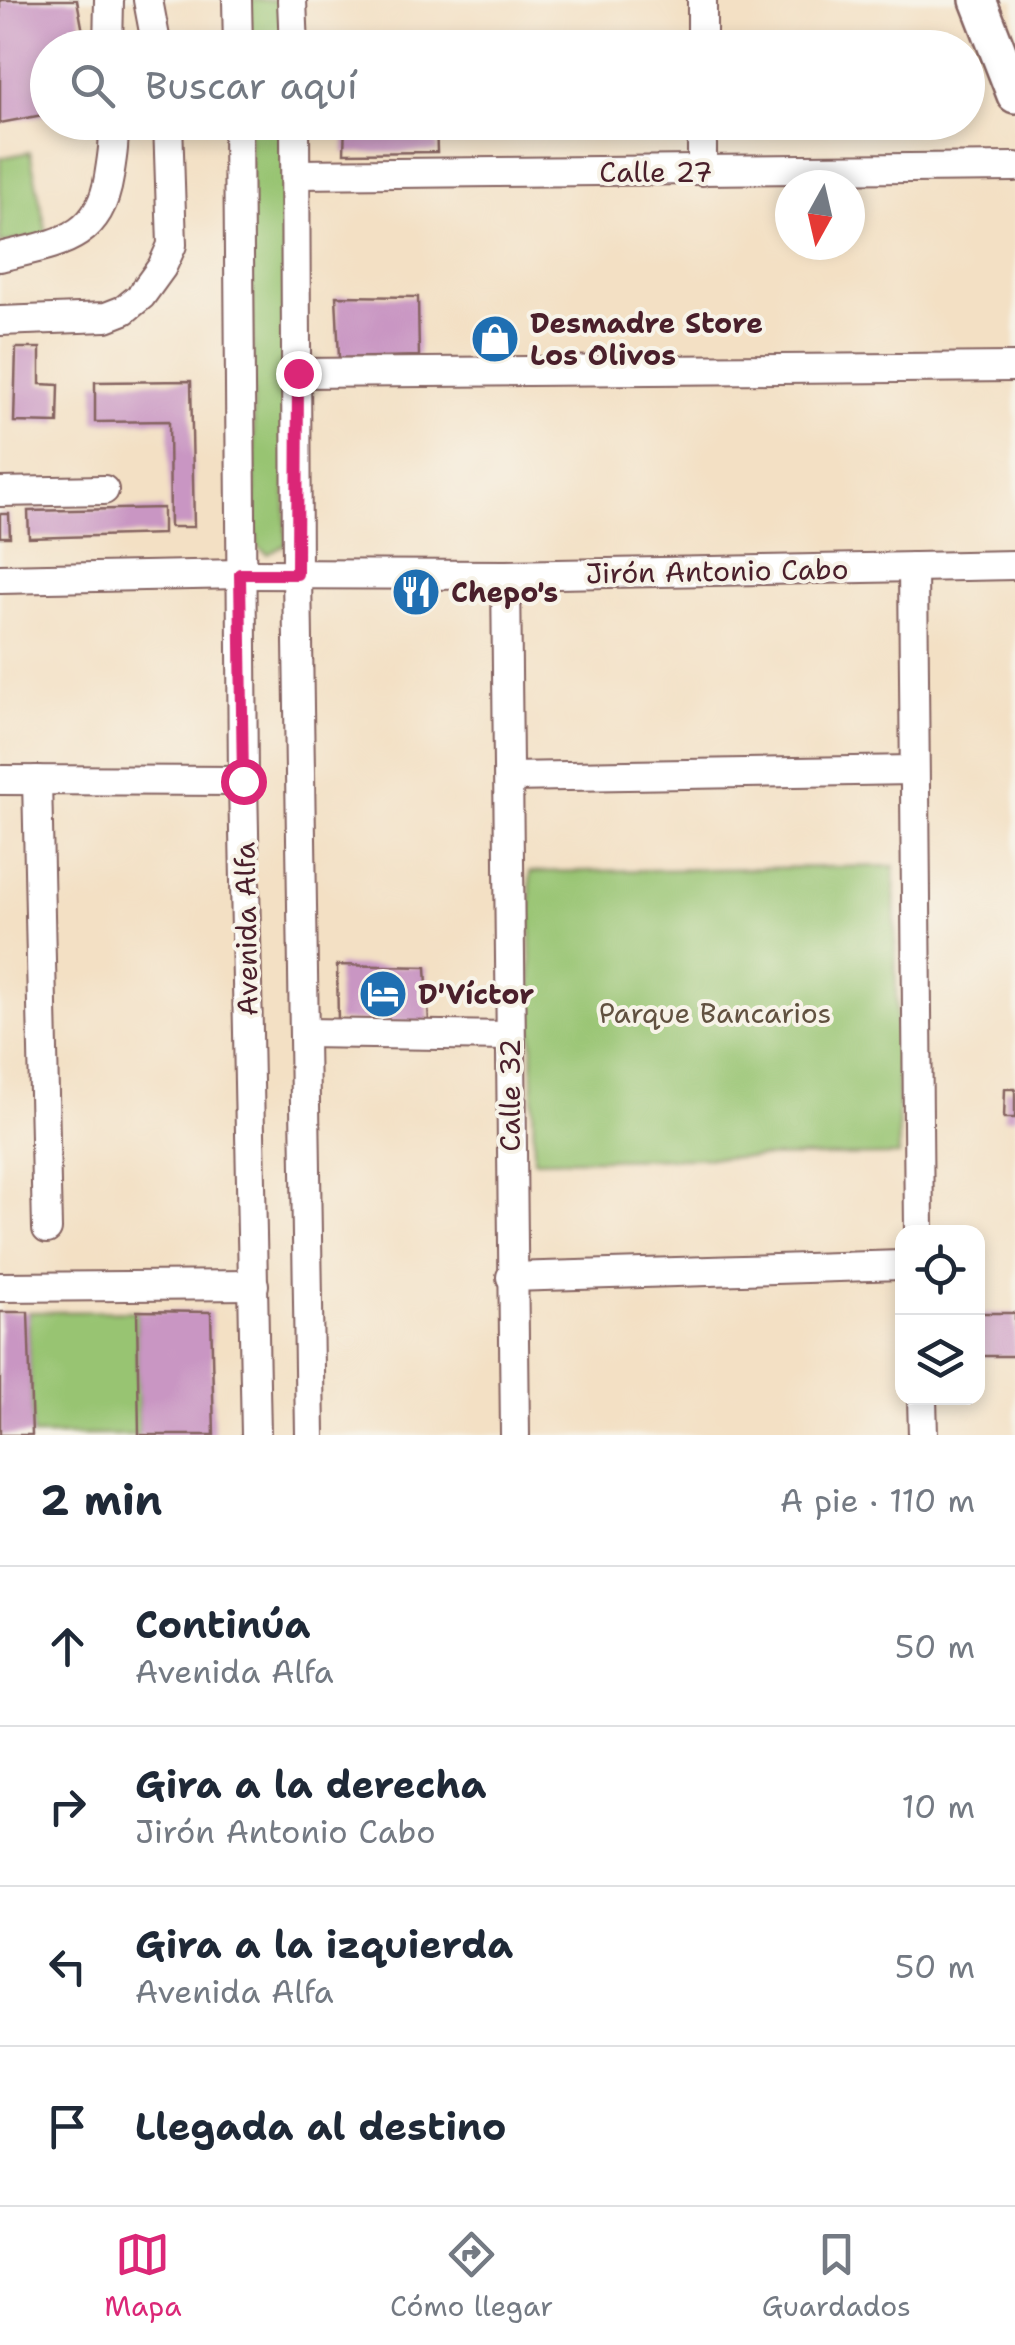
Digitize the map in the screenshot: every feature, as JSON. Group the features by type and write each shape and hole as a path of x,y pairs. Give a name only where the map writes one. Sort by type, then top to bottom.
{"main road":[{"path":"978,0 1015,95"}],"street":[{"path":"108,30 109,0"},
{"path":"148,0 154,30"},
{"path":"237,0 238,30"},
{"path":"292,0 293,30"},
{"path":"702,0 702,30"},
{"path":"0,257 65,241 92,224 105,204 114,140"},
{"path":"0,321 106,317 124,310 141,296 162,267 172,244 169,140"},
{"name":"Avenida Alfa","path":"238,140 240,574 256,1435"},
{"name":"Avenida Alfa","path":"296,140 297,574 310,1435"},
{"path":"702,140 702,172"},
{"name":"Calle 27","path":"296,174 1015,167"},
{"path":"298,373 1015,366"},
{"path":"0,492 104,490"},
{"name":"Jirón Antonio Cabo","path":"0,579 1015,565"},
{"path":"913,567 919,1225"},
{"name":"Calle 32","path":"506,575 516,1435"},
{"path":"510,777 912,770"},
{"path":"0,780 243,781"},
{"path":"37,780 47,1229"},
{"path":"304,1033 510,1036"},
{"path":"512,1278 895,1266"},
{"path":"0,1288 254,1285"},
{"path":"922,1405 923,1435"}],"green space":[{"path":"248,0 283,0 284,30 248,30"},
{"path":"249,140 285,140 286,544 268,554 258,547"},
{"path":"30,152 47,235 0,244 0,158"},
{"name":"Parque Bancarios","path":"894,866 899,1155 534,1160 530,872"},
{"path":"137,1311 139,1435 32,1435 28,1312"}],"building":[{"path":"0,0 77,0 83,30 30,30 30,117 0,123"},
{"path":"344,140 437,140 437,152 344,153"},
{"path":"336,296 418,297 419,356 339,358"},
{"path":"16,348 40,348 40,384 59,385 58,423 14,422"},
{"path":"191,381 194,527 170,527 169,421 95,422 95,382"},
{"path":"163,508 163,534 29,538 28,511"},
{"path":"0,514 9,514 10,537 0,537"},
{"name":"D'Víctor","path":"337,965 426,967 429,1023 338,1021"},
{"path":"1005,1089 1015,1089 1015,1118 1004,1118"},
{"path":"137,1311 211,1312 214,1435 139,1435"},
{"path":"0,1312 28,1312 32,1435 0,1435"},
{"path":"985,1313 1015,1313 1015,1356 985,1356"}],"place":[{"name":"Desmadre Store Los Olivos","path":"495,339"},
{"name":"Chepo's","path":"416,592"},
{"name":"D'Víctor","path":"383,994"}],"route":[{"path":"243,781 240,574 297,574 298,373"}]}
